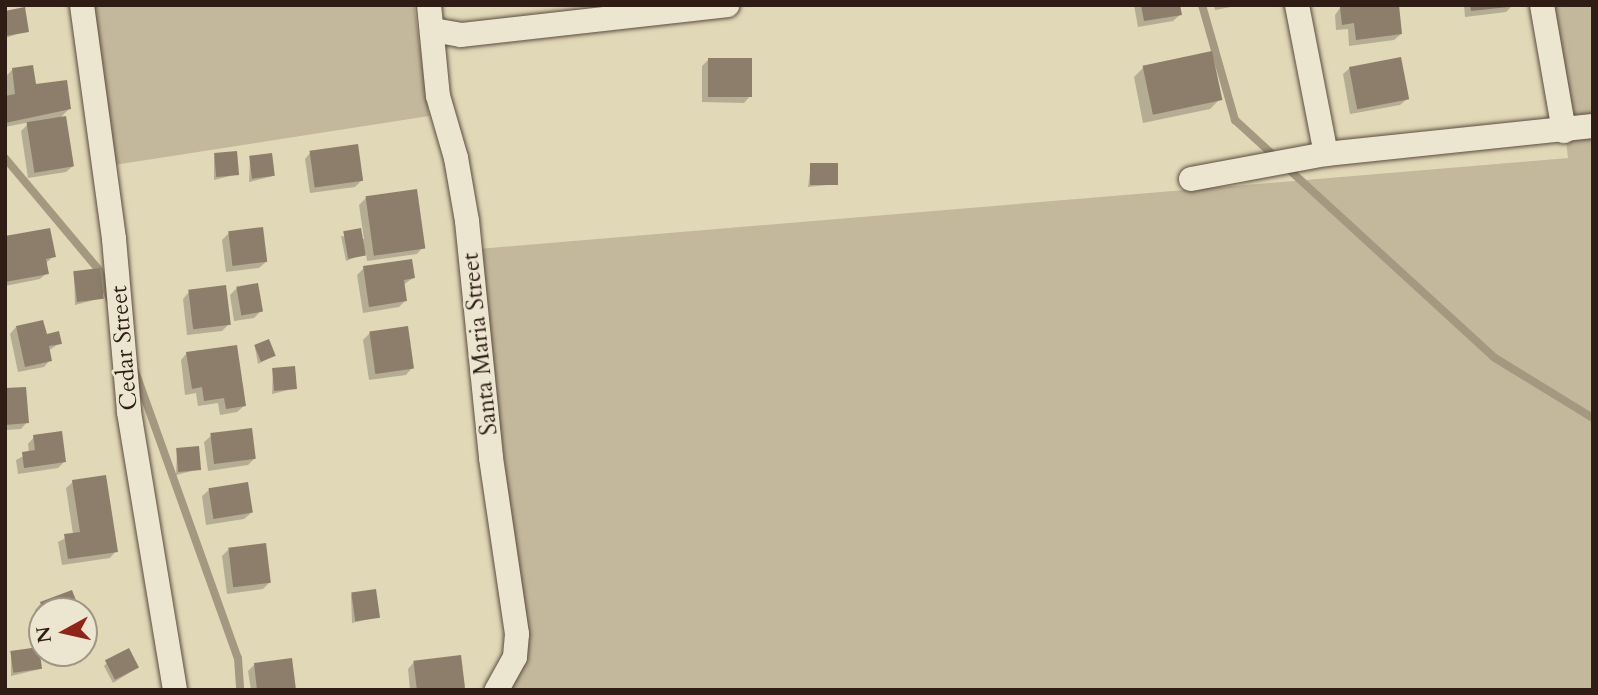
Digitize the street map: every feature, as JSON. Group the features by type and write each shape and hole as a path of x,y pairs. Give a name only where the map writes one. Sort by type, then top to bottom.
{"street":[{"name":"Cedar Street","path":"82,5 114,239 129,412 175,690"},
{"name":"Santa Maria Street","path":"429,5 438,96 456,158 467,221 491,458 517,634 515,657 500,686"},
{"path":"433,30 461,35 727,5"},
{"path":"1297,5 1326,154"},
{"path":"1542,5 1564,131"},
{"path":"1191,179 1326,154 1593,127"}],"shaded area":[{"path":"93,5 414,5 429,116 114,165"},
{"path":"1550,5 1593,5 1593,690 508,690 524,619 478,249 1568,158"}],"building":[{"path":"1141,5 1180,5 1182,15 1144,21"},
{"path":"1399,5 1402,34 1356,40 1354,23 1342,25 1340,7"},
{"path":"1470,5 1508,5 1508,7 1471,11"},
{"path":"25,7 29,32 5,36 5,11"},
{"path":"1212,51 1222,100 1153,115 1143,66"},
{"path":"1401,57 1409,99 1357,109 1349,67"},
{"path":"708,58 752,58 752,97 708,97"},
{"path":"33,65 36,84 67,80 71,109 5,123 5,96 15,94 12,68"},
{"path":"66,116 74,166 34,173 26,122"},
{"path":"358,144 363,181 315,187 309,151"},
{"path":"237,151 239,175 216,177 214,153"},
{"path":"272,153 275,176 252,179 249,156"},
{"path":"810,163 838,163 838,185 810,185"},
{"path":"417,189 425,248 374,256 366,196"},
{"path":"263,227 267,262 233,266 228,231"},
{"path":"50,228 56,257 46,259 49,274 5,282 5,236"},
{"path":"361,228 366,256 348,259 343,231"},
{"path":"412,259 415,278 404,280 407,301 369,307 363,266"},
{"path":"100,268 104,299 77,302 73,271"},
{"path":"258,283 263,312 241,315 236,287"},
{"path":"226,285 231,325 193,329 188,290"},
{"path":"43,320 47,334 59,331 62,344 49,346 52,361 25,367 16,326"},
{"path":"408,326 414,369 375,374 369,331"},
{"path":"269,339 276,356 261,362 254,345"},
{"path":"237,345 246,406 226,409 224,398 204,401 202,387 192,389 186,352"},
{"path":"295,366 297,389 274,391 272,368"},
{"path":"26,387 29,423 5,425 5,388"},
{"path":"252,428 256,459 214,464 210,433"},
{"path":"62,431 66,462 24,468 22,452 35,450 33,435"},
{"path":"199,446 201,470 178,472 176,448"},
{"path":"106,475 118,552 68,559 64,534 80,532 72,480"},
{"path":"248,482 253,513 213,519 208,488"},
{"path":"266,543 271,583 233,587 228,548"},
{"path":"376,589 380,618 355,621 351,592"},
{"path":"72,590 75,597 53,597"},
{"path":"129,648 139,668 115,680 105,660"},
{"path":"28,649 28,667 42,667 42,669 13,673 10,651"},
{"path":"461,655 465,688 417,690 413,661"},
{"path":"292,658 296,690 257,690 254,663"}],"waterway":[{"path":"1202,5 1235,120 1495,358 1593,418"},
{"path":"5,158 99,270 110,300"},
{"path":"135,371 238,658 240,690"}]}
